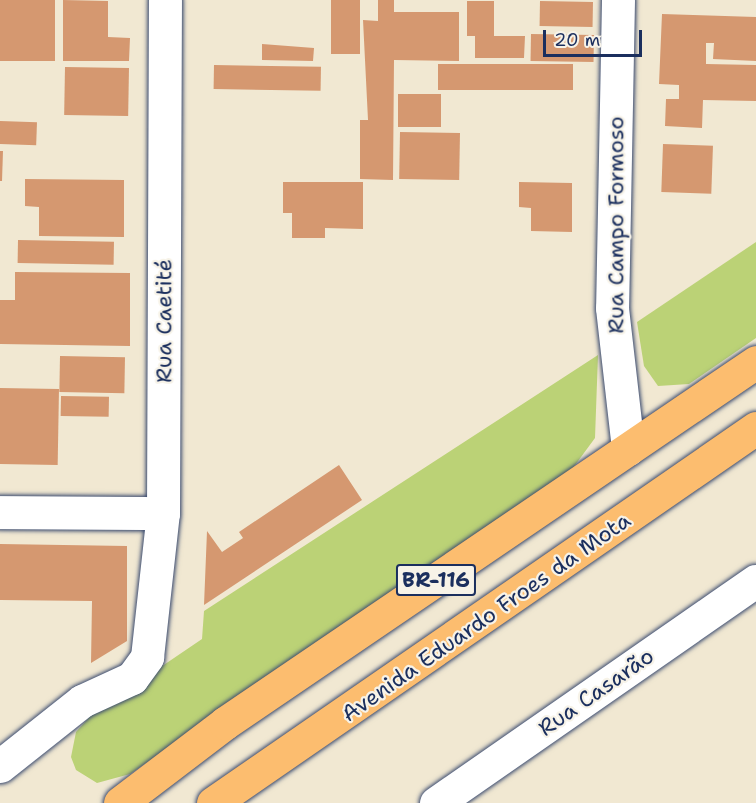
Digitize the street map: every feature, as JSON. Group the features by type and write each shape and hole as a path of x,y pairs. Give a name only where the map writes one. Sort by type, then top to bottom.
{"highway":[{"name":"BR-116","path":"120,803 225,723 756,362"},
{"name":"Avenida Eduardo Froes da Mota","path":"213,803 756,428"}],"street":[{"name":"Rua Caetité","path":"0,766 82,701 132,678 147,657 163,513 165,0"},
{"name":"Rua Campo Formoso","path":"618,0 612,308 628,449"},
{"path":"0,512 163,513"},
{"name":"Rua Casarão","path":"436,803 756,581"}],"green space":[{"path":"756,242 756,338 689,384 658,386 644,366 637,322"},
{"path":"598,355 595,438 570,472 130,774 97,783 76,770 71,757 76,732 93,713 202,639 204,611"}],"building":[{"path":"0,0 55,0 55,61 0,61"},
{"path":"63,0 108,1 108,37 130,38 129,61 63,61"},
{"path":"331,0 360,0 360,54 331,54"},
{"path":"378,0 394,0 394,12 459,12 459,61 394,60 393,180 360,179 360,120 368,120 363,20 378,21"},
{"path":"467,1 494,1 494,36 525,36 524,58 475,58 475,36 467,36"},
{"path":"540,1 593,2 593,27 540,26"},
{"path":"662,14 756,17 756,61 713,59 714,43 706,43 706,64 756,65 756,101 703,100 702,128 665,126 666,99 679,99 679,85 659,84"},
{"path":"531,34 594,35 594,62 531,61"},
{"path":"262,44 314,48 313,61 262,60"},
{"path":"438,64 573,64 573,90 438,90"},
{"path":"214,65 321,67 321,91 214,89"},
{"path":"65,67 129,68 128,116 64,115"},
{"path":"398,94 441,94 441,127 398,127"},
{"path":"0,121 37,122 36,145 0,144"},
{"path":"400,132 460,133 459,180 399,179"},
{"path":"663,144 713,146 711,194 661,192"},
{"path":"0,151 3,151 2,181 0,181"},
{"path":"25,179 124,180 124,237 39,236 39,207 25,206"},
{"path":"283,182 363,182 363,229 325,228 325,238 292,238 292,213 283,213"},
{"path":"519,182 572,183 572,232 531,231 531,208 519,207"},
{"path":"18,240 114,242 114,265 18,263"},
{"path":"15,272 130,273 130,346 0,344 0,300 15,300"},
{"path":"60,356 125,357 124,393 59,392"},
{"path":"0,388 59,389 58,465 0,464"},
{"path":"61,396 109,397 109,417 61,416"},
{"path":"339,465 362,500 204,605 207,531 222,552 243,538 239,532"},
{"path":"0,544 127,546 127,641 91,663 92,601 0,600"}]}
